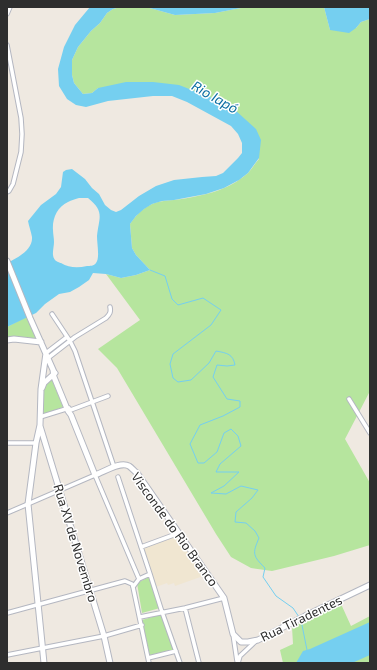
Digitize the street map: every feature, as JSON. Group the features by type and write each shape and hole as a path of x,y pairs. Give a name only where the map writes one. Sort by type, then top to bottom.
{"street":[{"path":"7,14 10,7"},
{"path":"7,45 21,118 22,134 21,152 13,184 7,192"},
{"path":"7,261 139,579"},
{"path":"47,355 106,318 109,315 110,307"},
{"path":"7,513 114,467 75,351 52,314"},
{"path":"47,355 67,337"},
{"path":"7,340 14,339 41,342"},
{"name":"Rua XV de Novembro","path":"47,355 41,389 41,436 60,490 104,636 110,663"},
{"path":"44,369 49,367 53,371"},
{"path":"41,389 53,371"},
{"path":"40,417 69,411 108,396"},
{"path":"349,399 370,433"},
{"path":"7,443 36,443 42,441 41,436"},
{"path":"36,443 28,504 44,663"},
{"name":"Visconde do Rio Branco","path":"114,467 124,464 129,466 137,473 224,598"},
{"path":"118,477 180,663"},
{"path":"141,547 179,533"},
{"path":"133,587 139,579 150,574"},
{"path":"7,613 125,581 132,584 133,587 149,663"},
{"name":"Rua Tiradentes","path":"233,634 241,642 258,640 370,585"},
{"path":"140,617 186,608 224,598 233,634 238,663"},
{"path":"186,608 199,663"},
{"path":"7,655 104,636 142,625"},
{"path":"238,663 240,656 258,640"},
{"path":"148,658 176,651"}],"shaded area":[{"path":"177,535 206,575 175,586 174,583 168,585 167,583 156,587 143,548"}],"green space":[{"path":"120,7 146,7 175,15 215,13 246,7 324,7 330,30 356,28 361,22 370,19 370,391 345,439 370,483 370,545 334,556 272,571 251,568 231,557 117,368 98,349 140,320 106,274 121,278 150,270 136,255 132,248 130,224 135,217 145,208 155,203 200,196 227,187 248,173 259,159 210,97 98,88 92,93 83,94 74,83 72,75 72,60 78,47 107,13"},
{"path":"28,316 38,340 7,338 7,327"},
{"path":"52,380 63,407 41,416 44,385"},
{"path":"149,577 160,608 142,613 137,583"},
{"path":"341,604 351,626 370,616 370,663 283,663 280,650 293,644 292,627"},
{"path":"162,614 174,650 150,657 142,620"}],"water":[{"path":"90,7 120,7 107,13 78,47 72,60 72,75 74,83 83,94 92,93 98,88 126,82 153,82 179,85 210,97 235,110 256,129 261,140 259,158 248,173 224,188 206,194 152,204 136,216 130,224 132,248 136,255 150,270 121,278 106,274 93,273 89,280 79,287 70,292 59,294 45,304 36,313 7,327 7,263 24,253 30,246 32,237 28,221 41,205 56,194 61,187 63,172 72,169 85,179 99,194 105,205 116,212 156,186 174,180 216,176 223,173 242,153 242,143 238,134 231,126 187,102 172,96 153,96 108,101 86,107 76,105 67,99 59,86 58,69 64,47 75,25","holes":["79,198 88,198 97,207 100,215 97,236 97,261 91,266 70,267 56,260 53,256 54,218 58,210 64,204"]},
{"path":"146,7 246,7 215,13 175,15"},
{"path":"324,7 370,7 370,19 361,22 349,33 330,30"},
{"path":"370,622 370,655 352,663 296,663 303,651"}],"waterway":[{"path":"150,270 165,276 172,299 178,305 203,298 221,310 211,325 173,354 170,364 173,378 178,382 191,380 209,363 216,351 226,353 233,358 235,365 217,365 213,377 227,399 240,401 240,407 223,416 200,425 190,444 198,463 204,463 217,452 224,433 231,429 238,436 241,446 220,464 216,472 239,472 224,486 211,493 226,494 241,486 258,490 252,498 236,512 235,522 246,523 255,531 259,538 255,548 255,554 265,568 263,577 276,596 293,608 299,617"},
{"path":"301,620 307,650"}],"water label":[{"name":"Rio Iapó","path":"215,97"}]}
